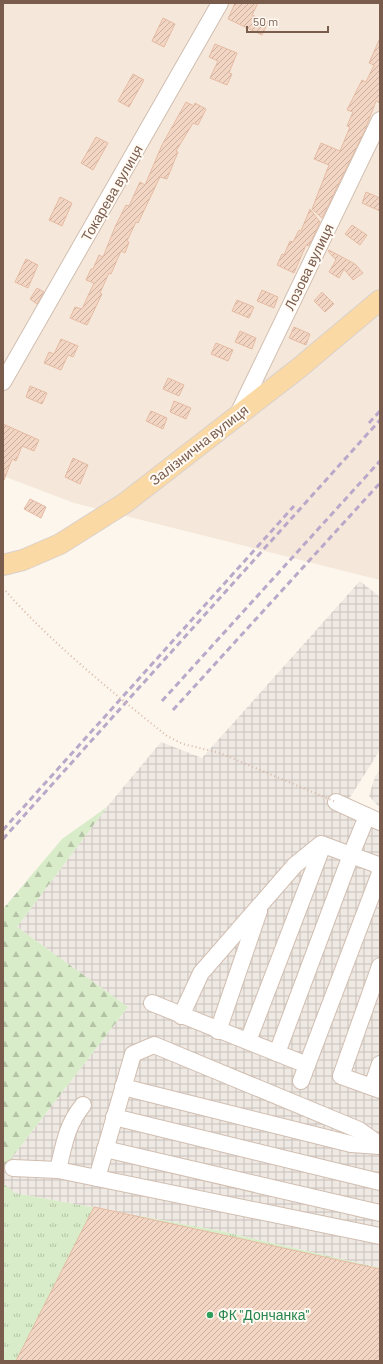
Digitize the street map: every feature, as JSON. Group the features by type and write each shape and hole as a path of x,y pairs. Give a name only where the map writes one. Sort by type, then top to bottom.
{"main road":[{"name":"Залізнична вулиця","path":"3,565 23,560 60,544 125,503 299,368 380,300"}],"street":[{"name":"Токарева вулиця","path":"3,382 220,3"},
{"name":"Лозова вулиця","path":"238,414 380,120"},
{"path":"278,1053 351,854 374,819 336,802"},
{"path":"181,1016 201,973 295,865 321,844 378,865 380,873 301,1081"},
{"path":"248,1042 323,845"},
{"path":"218,1031 263,902"},
{"path":"380,966 341,1076 376,1089 380,1064"},
{"path":"152,1003 218,1031 307,1065"},
{"path":"97,1178 133,1054 154,1045 359,1130 380,1145"},
{"path":"123,1087 351,1144 380,1145"},
{"path":"58,1170 65,1138 73,1117 84,1105"},
{"path":"114,1117 380,1182"},
{"path":"105,1149 380,1213"},
{"path":"13,1168 58,1170 380,1236"}],"path":[{"path":"3,588 18,605 71,654 167,736 183,744 220,753 336,802"}],"shaded area":[{"path":"3,3 380,3 380,580 74,503 3,476"},
{"path":"360,581 380,597 380,750 349,799 344,814 380,828 380,1268 221,1231 15,1193 3,1183 3,1169 128,1007 17,927 107,807 161,742 202,758"},
{"path":"380,770 380,808 369,796 375,777"}],"green space":[{"path":"107,807 17,927 128,1007 3,1169 3,909 62,839"},
{"name":"ФК \"Дончанка\"","path":"3,1183 15,1193 221,1231 380,1268 380,1361 3,1361"}],"building":[{"path":"235,3 258,3 252,15 268,22 262,35 228,19"},
{"path":"163,18 175,24 164,47 152,41"},
{"path":"380,38 380,103 376,101 365,130 322,218 312,209 329,165 314,159 321,143 340,151 350,127 347,126 353,112 347,110 362,80 366,82 374,65 369,63"},
{"path":"215,44 237,53 229,73 232,74 227,85 210,78 218,61 209,57"},
{"path":"133,74 144,80 129,107 118,101"},
{"path":"186,102 194,106 195,103 206,109 198,125 193,123 176,151 178,152 167,179 160,177 138,223 136,222 127,241 129,242 125,253 121,251 111,274 109,273 100,293 102,294 87,325 70,318 75,307 82,309 94,283 86,280 91,269 93,269 99,255 103,257 115,227 126,205 129,206 140,182 145,185 162,145"},
{"path":"96,137 108,143 93,170 81,163"},
{"path":"366,192 380,198 380,211 362,203"},
{"path":"60,197 72,203 62,226 49,220"},
{"path":"310,209 320,222 309,246 306,245 294,273 277,265 282,254 284,255 290,241 293,242 299,230 301,231"},
{"path":"352,225 367,235 360,245 345,234"},
{"path":"329,250 355,264 363,273 353,280 344,269 339,278 329,272 336,260 328,251"},
{"path":"26,259 38,265 28,288 15,282"},
{"path":"37,288 44,292 37,304 30,299"},
{"path":"262,290 278,297 274,308 257,301"},
{"path":"322,292 334,304 325,312 314,301"},
{"path":"237,300 254,307 249,318 232,311"},
{"path":"294,327 310,334 306,345 289,338"},
{"path":"240,331 256,338 252,349 235,342"},
{"path":"61,339 78,346 73,357 68,355 61,370 44,363 49,352 54,354"},
{"path":"216,343 233,350 228,361 211,354"},
{"path":"168,378 184,385 179,396 163,389"},
{"path":"30,386 47,393 42,404 26,397"},
{"path":"174,401 191,408 186,419 170,412"},
{"path":"151,411 167,418 163,429 146,421"},
{"path":"3,424 39,440 34,451 22,446 16,461 12,459 4,480"},
{"path":"73,458 88,465 80,484 65,477"},
{"path":"30,499 46,507 41,518 24,509"},
{"name":"ФК \"Дончанка\"","path":"94,1207 380,1269 380,1361 16,1361"}],"railway":[{"path":"369,423 380,411"},
{"path":"3,839 380,420"},
{"path":"162,701 380,461"},
{"path":"173,710 380,483"},
{"path":"3,830 294,506"}],"place":[{"name":"ФК \"Дончанка\"","path":"210,1315"}]}
